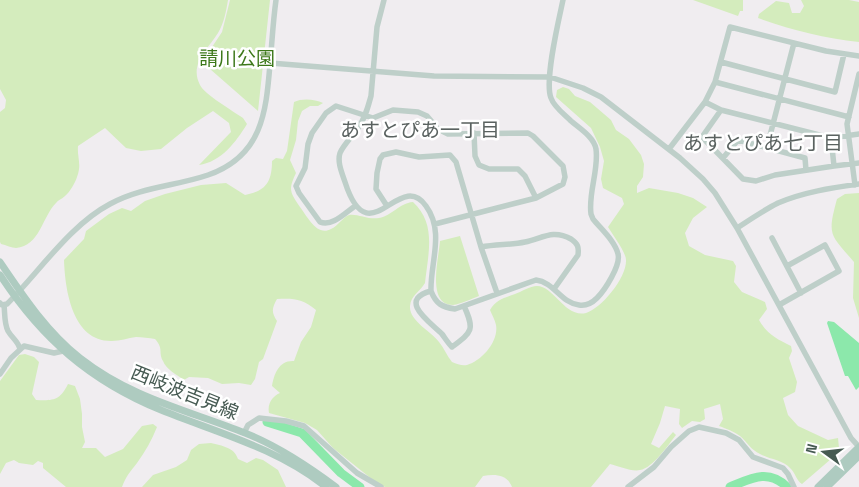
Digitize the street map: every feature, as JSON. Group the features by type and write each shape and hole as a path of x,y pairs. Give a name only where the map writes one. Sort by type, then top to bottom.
{"main road":[{"name":"西岐波吉見線","path":"0,262 37,313 66,345 79,357 112,380 146,398 244,433 289,455 336,487"},
{"name":"西岐波吉見線","path":"0,275 14,297 31,318 63,351 93,374 128,396 259,447 302,470 326,487"},
{"path":"818,487 859,447"},
{"path":"827,487 859,456"}],"street":[{"path":"20,349 19,343 7,327 2,304 14,297 75,230 99,210 124,197 207,176 227,166 241,155 258,133 267,101 276,0"},
{"path":"384,0 378,27 371,96 360,126 341,152 342,172 349,195 355,206 364,212 377,212 404,196 417,198 426,205 435,224 437,239 432,292 441,306 455,309 536,280 548,284 572,303 579,305 591,302 597,298 618,262 618,254 614,245 590,214 596,148 588,136 551,99 550,77 557,25 563,0"},
{"path":"670,149 705,102 715,82 730,27 794,43 859,56"},
{"path":"767,147 794,43"},
{"path":"721,62 835,92 844,54"},
{"path":"270,63 462,77 550,77 583,88 601,97 670,149 704,179 727,210 851,438 859,447"},
{"path":"737,228 767,209 787,200 814,191 857,185 848,136 849,117 859,74"},
{"path":"715,82 849,117"},
{"path":"705,102 721,110 831,138 859,134"},
{"path":"355,206 332,222 325,224 320,222 298,194 296,186 305,168 308,144 312,133 326,112 336,106 365,116 378,117 393,110 418,112 427,116 443,132 474,134 528,133 565,170 563,184 536,198 435,224"},
{"path":"721,110 702,138 744,179 749,181 756,181 775,175 859,163"},
{"path":"474,134 475,156 479,165 489,169 518,169 525,176 536,198"},
{"path":"831,138 834,166"},
{"path":"723,158 738,140 805,158 806,170"},
{"path":"387,206 376,188 380,159 383,155 396,152 418,157 450,155 456,162 481,247 497,293"},
{"path":"481,247 525,242 556,234 569,238 578,245 578,255 554,289"},
{"path":"772,238 801,293"},
{"path":"779,305 839,271 825,245 787,266"},
{"path":"432,292 425,293 418,298 416,307 419,313 452,347 465,338 471,328 464,306"},
{"path":"0,374 10,358 24,346 54,353 63,351"},
{"path":"244,433 248,425 259,418 286,421 304,426 357,473 381,487"},
{"path":"628,487 654,467 689,431 699,427 726,433 739,440 753,457 783,468 794,487"}],"green space":[{"path":"0,0 228,0 225,17 220,29 198,64 197,77 200,85 207,93 243,118 247,124 227,150 214,160 199,165 231,132 229,123 213,111 187,128 161,149 141,151 126,148 105,128 78,146 79,168 75,182 67,194 51,209 36,237 24,246 16,248 1,244 0,112 5,108 6,100 0,89"},
{"name":"請川公園","path":"230,0 270,0 258,111 202,62 222,32"},
{"path":"693,0 743,0 743,11 740,11 738,16"},
{"path":"801,0 849,0 859,2 859,42 808,33 758,18 759,14 776,1 789,3 792,13 800,13 804,6"},
{"path":"563,87 569,89 575,96 590,102 611,120 616,130 629,139 641,155 644,164 643,177 637,186 637,193 649,188 678,193 693,198 707,207 693,218 685,233 689,246 705,255 733,261 736,266 734,282 742,292 765,302 767,309 759,320 773,336 791,346 792,351 789,358 797,382 795,392 783,398 788,415 798,426 828,440 838,438 839,448 831,459 802,484 798,481 793,471 780,461 757,452 740,436 719,426 723,419 720,404 704,409 705,419 700,422 692,421 682,428 679,424 680,409 665,406 651,444 659,448 673,432 676,435 660,456 650,465 640,470 629,470 610,464 591,487 512,487 504,477 492,475 483,476 475,487 385,487 378,484 333,448 317,430 305,423 269,413 271,400 280,393 272,386 274,377 281,365 294,361 301,342 311,327 316,310 302,301 277,299 273,310 277,321 251,385 239,383 222,384 208,378 189,377 184,380 164,364 159,345 155,339 136,337 112,341 99,339 88,333 74,313 66,286 64,260 84,239 86,231 109,214 122,208 131,211 145,201 201,185 226,183 245,195 258,191 269,180 272,161 276,158 283,159 287,151 294,102 308,100 323,103 318,106 310,106 302,111 298,121 296,140 290,160 296,173 291,187 294,198 313,224 317,228 326,231 333,228 349,215 371,218 384,217 413,202 421,211 425,220 428,230 429,250 425,283 412,299 411,311 417,321 439,342 452,362 467,365 484,355 492,344 496,331 496,323 490,310 501,300 529,288 543,287 572,311 586,313 606,299 618,283 625,267 624,252 608,227 624,204 622,198 603,188 601,179 604,161 600,147 591,128 556,97 557,90"},
{"path":"859,193 859,318 853,298 854,262 835,240 832,221 837,199 845,194"},
{"path":"460,236 479,296 453,305 445,303 439,297 436,279 437,268 440,241"},
{"path":"25,354 34,357 39,362 32,394 36,400 52,400 62,393 68,384 75,386 80,399 82,414 85,442 82,448 96,448 105,457 123,449 142,426 153,424 157,427 148,446 122,487 66,487 43,468 43,463 38,461 33,465 19,463 14,460 6,463 0,474 0,381 19,355"},
{"path":"211,443 231,449 238,459 247,463 256,458 263,460 278,470 286,487 142,487 153,475 176,467 187,460 191,450 199,444"}],"shaded area":[{"path":"828,321 834,322 859,343 859,387 856,390 848,376 845,376 827,323"}],"waterway":[{"path":"267,422 302,433 341,473 360,487"},
{"path":"730,487 759,477 773,478 787,487"}],"district":[{"name":"あすとぴあ一丁目","path":"420,130"},
{"name":"あすとぴあ七丁目","path":"763,143"}]}
